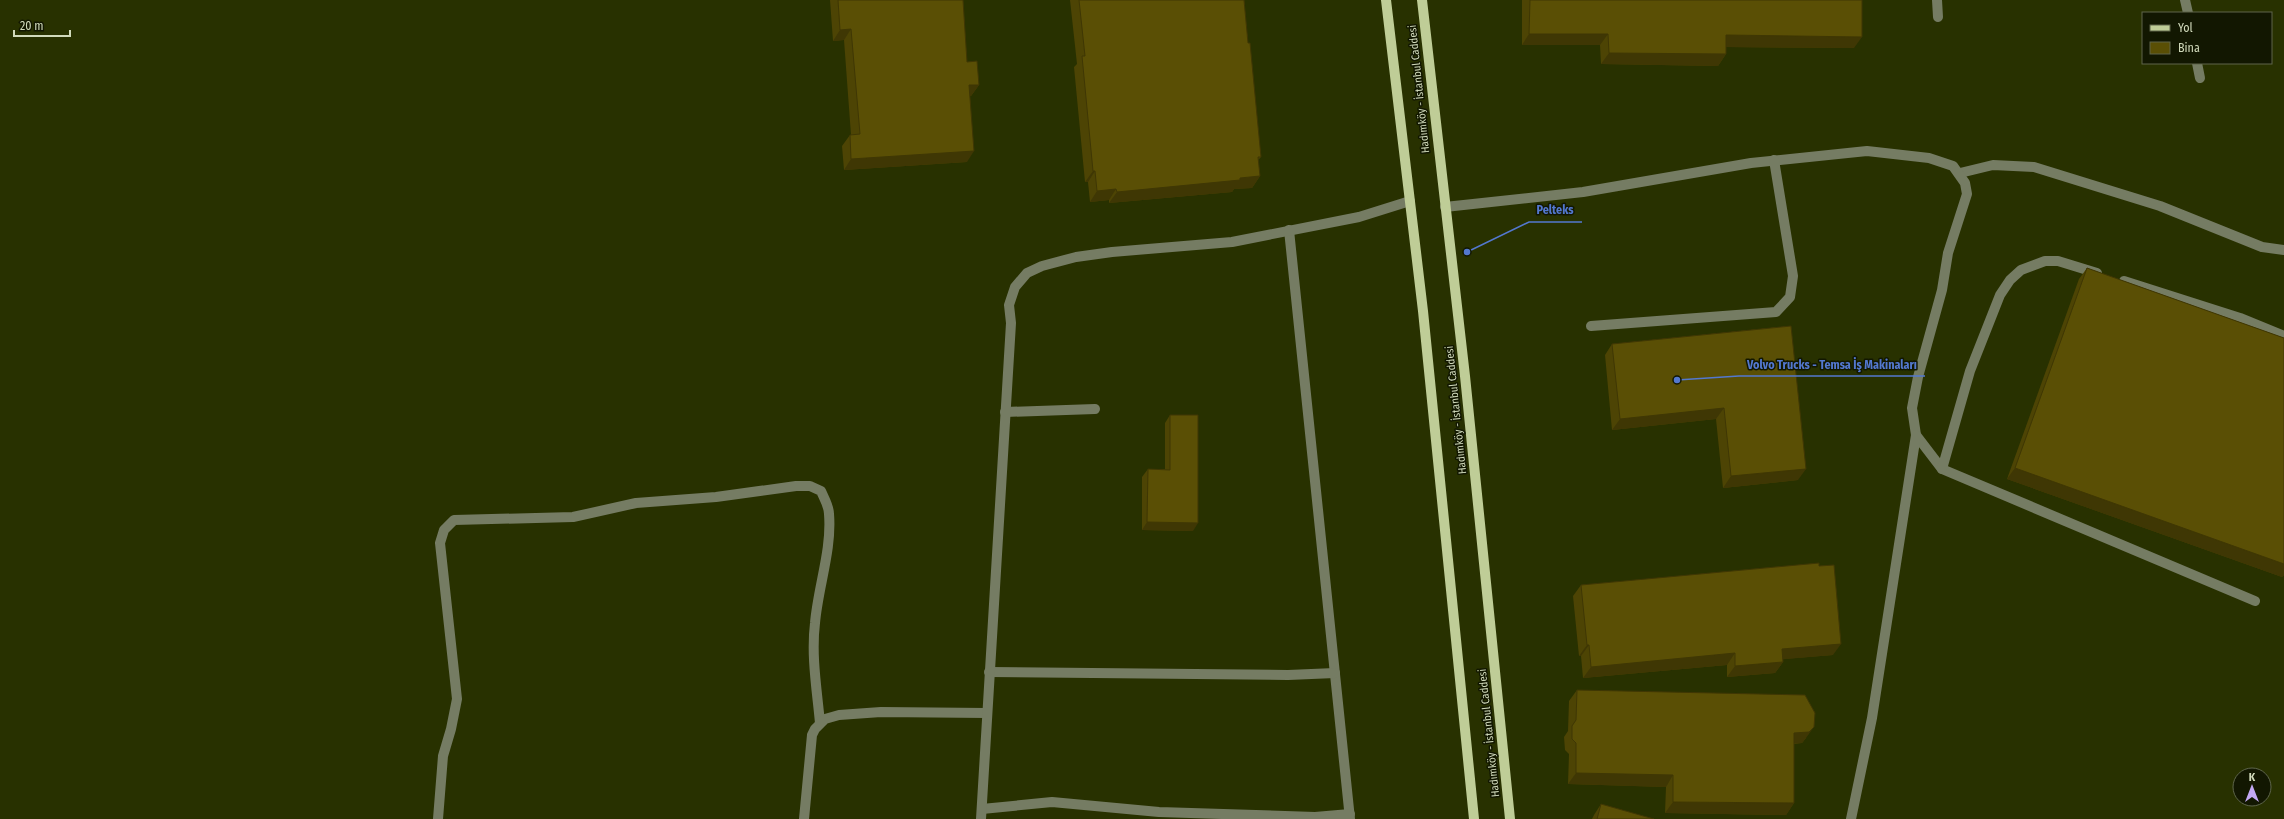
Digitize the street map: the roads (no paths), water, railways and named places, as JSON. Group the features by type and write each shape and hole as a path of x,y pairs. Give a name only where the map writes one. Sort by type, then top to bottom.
{"main road":[{"name":"Hadımköy - İstanbul Caddesi","path":"1386,0 1410,202 1474,819"},
{"name":"Hadımköy - İstanbul Caddesi","path":"1422,0 1444,207 1465,376 1510,819"}],"street":[{"path":"1937,0 1938,17"},
{"path":"2185,0 2188,12"},
{"path":"2197,64 2200,78"},
{"path":"1444,207 1583,192 1774,160 1867,151 1929,158 1948,164 1960,173 1966,182 1967,194 1948,253 1942,290 1918,378 1912,408 1916,435 1872,718 1851,819"},
{"path":"1591,326 1776,312 1790,297 1793,276 1774,160"},
{"path":"1960,173 1992,165 2034,167 2160,206 2262,247 2284,250"},
{"path":"1289,230 1350,816 1315,818 1159,812 1052,802 981,814 1011,323 1009,305 1014,287 1026,273 1042,266 1076,257 1232,242 1289,230 1359,217 1410,202"},
{"path":"1942,469 1970,371 2000,295 2010,280 2021,270 2045,261 2058,261 2240,318 2284,336"},
{"path":"1005,412 1095,409"},
{"path":"1916,435 1942,469 2255,601"},
{"path":"438,819 443,756 451,730 457,699 440,543 444,530 454,520 573,517 636,503 716,498 796,486 810,486 822,491 829,512 829,523 824,571 815,622 815,669 820,723"},
{"path":"989,672 1280,675 1335,673"},
{"path":"804,819 811,742 815,728 820,723 832,716 881,712 987,713"}],"place":[{"name":"Pelteks","path":"1467,252"},
{"name":"Volvo Trucks - Temsa İş Makinaları","path":"1677,380"}]}
